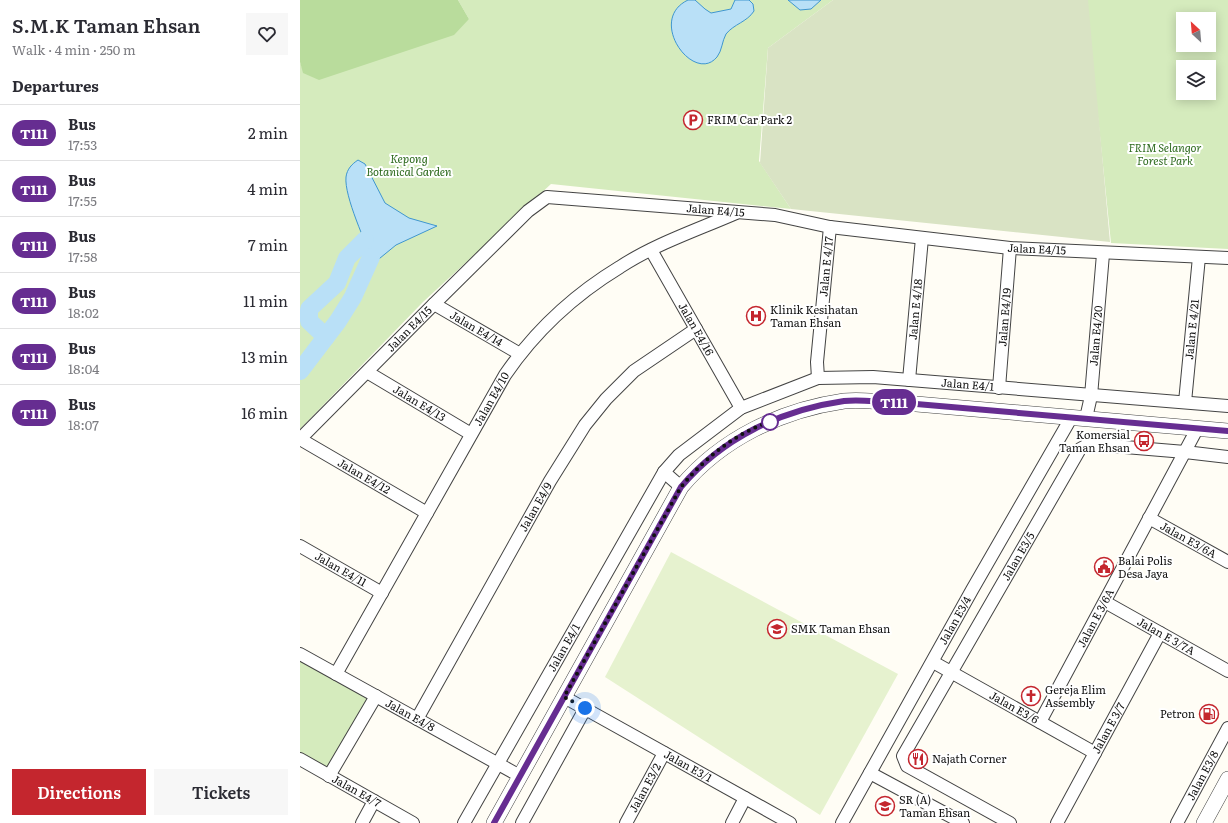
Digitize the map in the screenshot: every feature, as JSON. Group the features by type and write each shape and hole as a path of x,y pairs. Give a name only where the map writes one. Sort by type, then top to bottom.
{"street":[{"name":"Jalan E4/15","path":"300,439 528,211 548,197 775,215 830,227 1010,248 1104,254 1228,258"},
{"name":"Jalan E4/10","path":"336,674 505,375 539,331 579,295 620,266 651,250 737,212"},
{"name":"Jalan E 4/17","path":"818,378 817,362 830,227"},
{"name":"Jalan E 4/18","path":"909,380 922,238"},
{"name":"Jalan E4/19","path":"999,388 1010,248"},
{"name":"Jalan E4/16","path":"651,250 741,408"},
{"name":"Jalan E4/20","path":"1078,418 1091,396 1104,254"},
{"name":"Jalan E 4/21","path":"1185,402 1199,257"},
{"name":"Jalan E4/14","path":"434,304 520,354"},
{"name":"Jalan E4/9","path":"417,719 550,481 585,425 606,399 634,371 696,329"},
{"name":"Jalan E4/13","path":"367,372 472,434"},
{"name":"Jalan E4/1","path":"464,823 664,472 679,455 741,408 818,378 865,377 1228,406"},
{"path":"494,823 681,487 704,462 732,442 757,428 786,414 846,401 893,402 1228,431"},
{"name":"Jalan E3/4","path":"842,823 972,590 1078,418"},
{"name":"Jalan E 3/6A","path":"1040,722 1197,429"},
{"name":"Jalan E4/12","path":"300,439 427,513"},
{"name":"Jalan E3/5","path":"1010,823 908,766 903,756 1080,449 1089,444 1185,452"},
{"path":"1185,452 1228,457"},
{"path":"664,472 681,487"},
{"name":"Jalan E3/6A","path":"1150,518 1228,562"},
{"name":"Jalan E4/11","path":"300,546 382,593"},
{"name":"Jalan E 3/7A","path":"1104,602 1228,671"},
{"name":"Jalan E 3/7","path":"1057,823 1160,633"},
{"name":"Jalan E4/8","path":"300,654 520,776"},
{"name":"Jalan E3/6","path":"933,662 1095,753"},
{"path":"329,776 376,696"},
{"name":"Jalan E3/1","path":"564,697 790,823"},
{"path":"522,823 585,708"},
{"name":"Jalan E3/8","path":"1177,823 1228,728"},
{"name":"Jalan E3/2","path":"626,823 664,753"},
{"name":"Jalan E4/7","path":"300,759 413,823"},
{"path":"870,773 963,823"},
{"path":"1204,823 1228,779"},
{"path":"732,823 745,798"},
{"path":"362,823 374,801"}],"green space":[{"path":"300,0 458,0 469,19 454,35 319,80 303,73 300,62"},
{"name":"Kepong Botanical Garden","path":"458,0 833,0 768,48 759,161 791,209 551,184 423,302 300,429 300,62 304,73 469,19"},
{"path":"833,0 1088,0 1110,242 791,209 760,163 768,48"},
{"name":"FRIM Selangor Forest Park","path":"1086,0 1228,0 1228,249 1111,243"},
{"path":"671,552 898,674 820,815 605,677"},
{"path":"300,654 376,696 329,776 300,759"}],"water":[{"path":"688,0 695,0 711,13 731,9 735,0 749,0 753,4 754,11 748,18 726,34 717,57 707,63 697,63 687,57 678,46 673,34 672,21 676,9"},
{"path":"788,0 821,0 811,9 800,10"},
{"path":"358,160 365,164 385,203 409,218 437,226 396,245 374,263 356,220 346,185 347,172"}],"waterway":[{"path":"326,337 309,321 309,309 337,283 347,258 365,240"},
{"path":"300,371 338,321 353,297 371,257"}],"bus line":[{"name":"T111","path":"494,823 681,487 692,474 717,451 757,428 786,414 846,401 893,402 1228,431"}],"place":[{"name":"FRIM Car Park 2","path":"693,120"},
{"name":"Klinik Kesihatan Taman Ehsan","path":"756,316"},
{"name":"Komersial Taman Ehsan","path":"1144,441"},
{"name":"Balai Polis Desa Jaya","path":"1104,567"},
{"name":"SMK Taman Ehsan","path":"777,629"},
{"name":"Gereja Elim Assembly","path":"1031,696"},
{"name":"Petron","path":"1209,714"},
{"name":"Najath Corner","path":"918,759"},
{"name":"SR (A) Taman Ehsan","path":"885,806"}],"route":[{"path":"585,708 564,697 681,487 692,474 717,451 770,422"}]}
